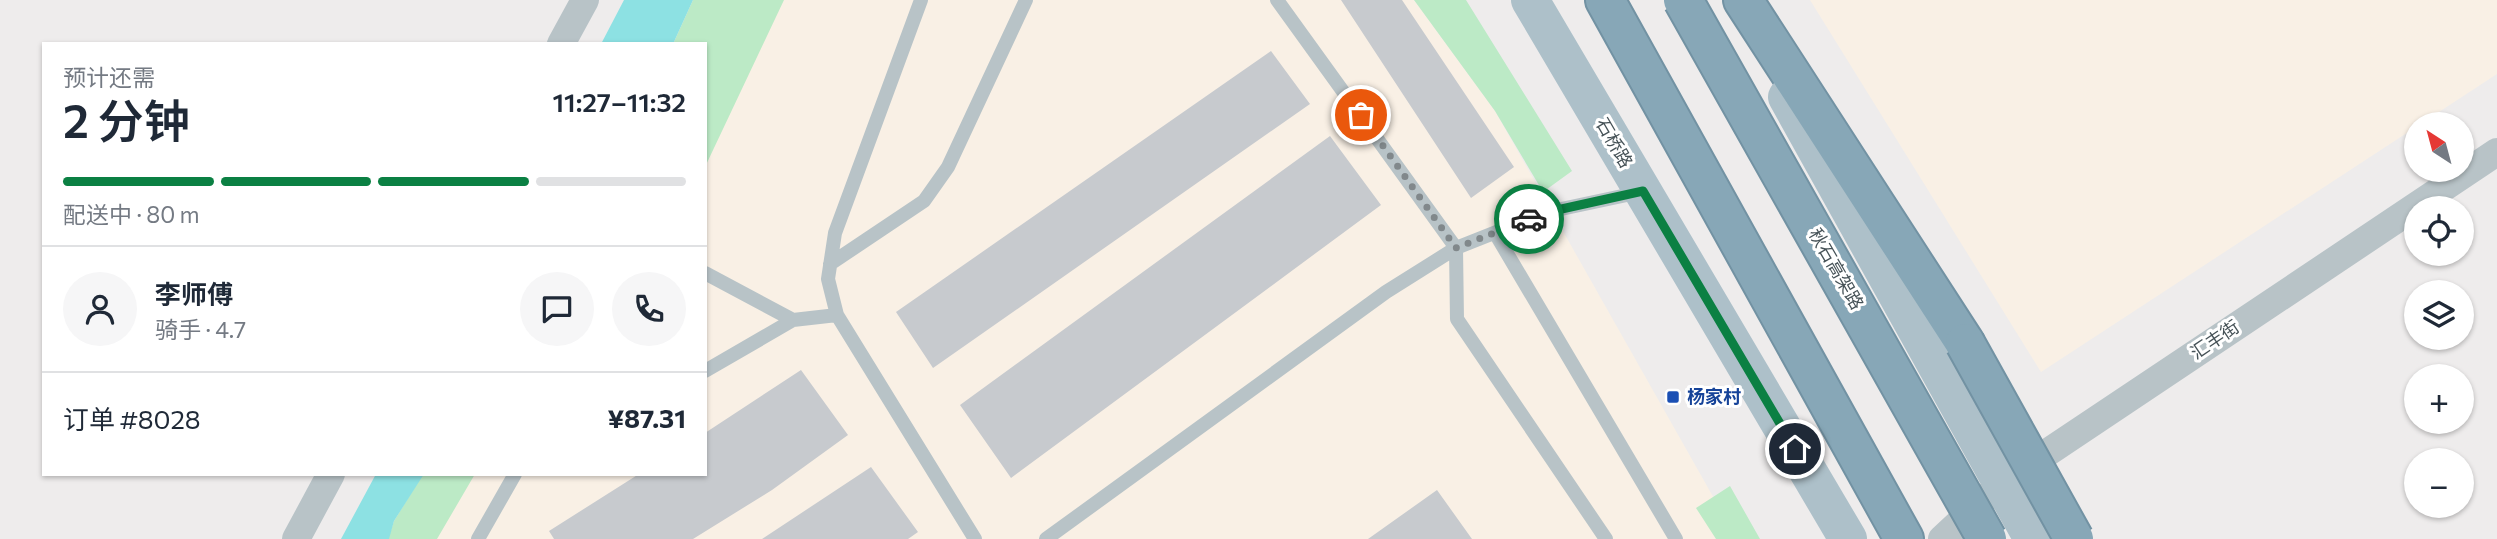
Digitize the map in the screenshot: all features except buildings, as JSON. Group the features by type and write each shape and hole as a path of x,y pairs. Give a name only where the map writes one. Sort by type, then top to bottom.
{"highway":[{"path":"1605,0 1904,539"},
{"name":"秋石高架路","path":"1683,0 1987,539"},
{"path":"1743,0 1965,343 2074,539"}],"main road":[{"name":"石桥路","path":"1530,0 1848,539"},
{"path":"1733,0 2033,539"}],"street":[{"path":"562,42 584,0"},
{"name":"汇丰街","path":"1942,539 2001,482 2497,152"},
{"path":"296,539 330,476"}],"lane":[{"path":"921,0 835,233 828,279 837,315 975,539"},
{"path":"830,264 924,201 948,167 1026,0"},
{"path":"1277,0 1456,248 1457,319 1606,539"},
{"path":"1046,539 1386,292 1456,248 1548,212 1643,191"},
{"path":"1495,233 1676,539"},
{"path":"707,274 793,320"},
{"path":"707,370 793,320 837,315"},
{"path":"478,539 512,480"}],"shaded area":[{"path":"693,0 1414,0 1495,111 1737,539 389,539 423,476 707,476 707,42 674,42"},
{"path":"1810,0 2497,0 2497,74 2439,112 2404,112 2404,135 2041,372"}],"green space":[{"path":"693,0 784,0 707,163 707,42 674,42"},
{"path":"1414,0 1466,0 1572,171 1543,192 1495,111"},
{"path":"422,476 474,476 437,539 388,539 394,521"},
{"path":"1730,486 1760,539 1716,539 1696,508"}],"water":[{"path":"624,0 693,0 674,42 602,42"},
{"path":"375,476 423,476 394,521 389,539 341,539"}],"way so far":[{"path":"1361,115 1456,248 1529,219"}],"place":[{"name":"杨家村","path":"1673,397"}],"route":[{"path":"1529,219 1548,212 1643,191 1795,449"}]}
